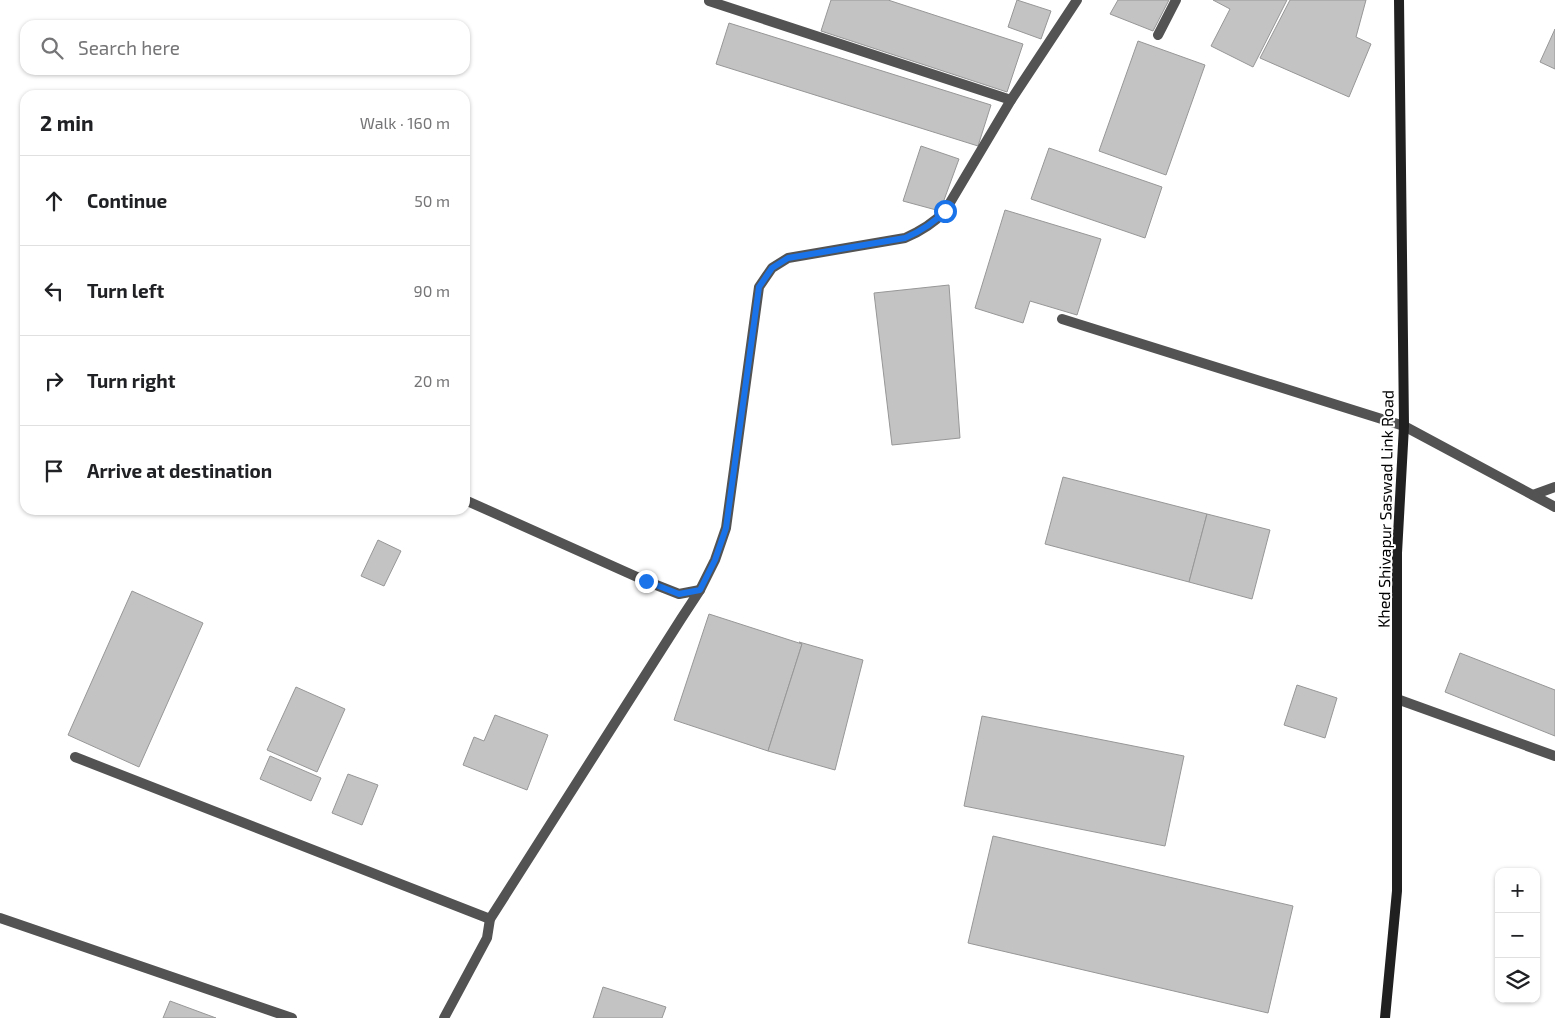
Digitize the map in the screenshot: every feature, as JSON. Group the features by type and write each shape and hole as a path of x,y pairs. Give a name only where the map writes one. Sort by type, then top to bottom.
{"main road":[{"name":"Khed Shivapur Saswad Link Road","path":"1385,1018 1397,891 1397,553 1404,426 1399,0"}],"street":[{"path":"444,1018 487,938 490,919 700,590 715,560 726,528 759,287 772,268 788,258 905,238 922,231 934,223 945,211 1011,100 1077,0"},
{"path":"1158,35 1176,0"},
{"path":"708,1 1011,100"},
{"path":"1062,319 1404,426 1555,508"},
{"path":"1533,496 1555,487"},
{"path":"470,502 671,591 679,594 700,590"},
{"path":"1397,699 1555,756"},
{"path":"75,757 490,919"},
{"path":"0,918 292,1018"}],"building":[{"path":"831,0 888,0 1023,44 1007,92 821,31"},
{"path":"1017,0 1051,11 1041,39 1008,27"},
{"path":"1118,0 1169,0 1153,31 1110,14"},
{"path":"1213,0 1287,0 1253,67 1211,46 1230,9"},
{"path":"1290,0 1366,0 1356,37 1371,44 1349,97 1260,58"},
{"path":"729,23 991,105 978,146 716,64"},
{"path":"1555,29 1555,69 1540,62"},
{"path":"1138,41 1205,65 1166,175 1099,151"},
{"path":"921,146 959,159 940,211 903,201"},
{"path":"1049,148 1162,187 1145,238 1031,199"},
{"path":"1005,210 1101,239 1077,315 1030,301 1023,323 975,308"},
{"path":"949,285 960,438 892,445 874,293"},
{"path":"1063,477 1207,514 1189,582 1045,544"},
{"path":"1207,514 1270,530 1252,599 1189,582"},
{"path":"378,540 401,551 384,586 361,576"},
{"path":"132,591 203,623 139,767 68,735"},
{"path":"709,614 802,644 768,751 674,720"},
{"path":"799,642 863,660 835,770 768,751 802,644"},
{"path":"1460,653 1555,690 1555,736 1445,692"},
{"path":"1297,685 1337,698 1325,738 1284,725"},
{"path":"296,687 345,709 317,772 267,750"},
{"path":"495,715 548,735 527,790 463,765 474,737 484,741"},
{"path":"982,716 1184,756 1165,846 964,806"},
{"path":"270,756 321,778 311,801 260,779"},
{"path":"348,774 378,785 362,825 332,813"},
{"path":"993,836 1293,906 1268,1013 968,943"},
{"path":"603,987 666,1007 662,1018 593,1018"},
{"path":"170,1001 216,1018 163,1018"}],"route":[{"path":"646,581 679,594 700,590 715,560 726,528 759,287 772,268 788,258 905,238 922,231 934,223 945,211"}]}
